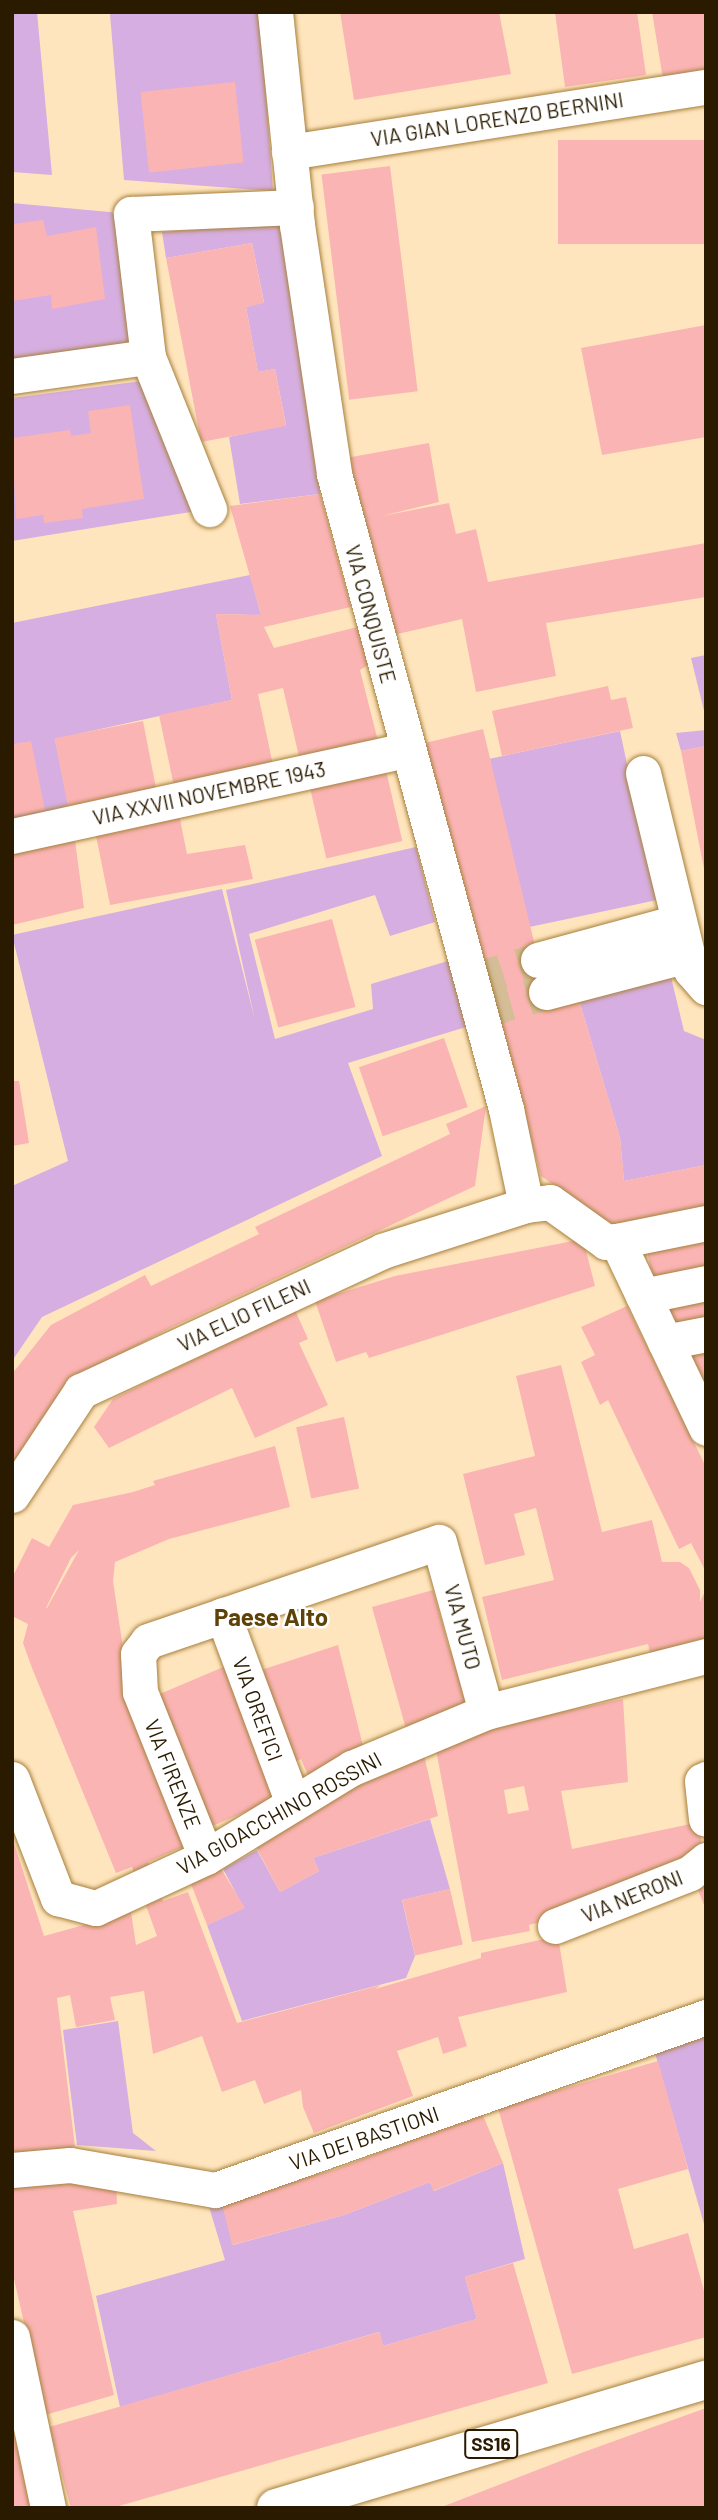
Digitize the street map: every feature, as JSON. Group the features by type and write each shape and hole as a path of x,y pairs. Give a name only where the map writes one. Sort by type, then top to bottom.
{"main road":[{"name":"SS16","path":"276,2508 706,2380"}],"street":[{"name":"VIA CONQUISTE","path":"275,12 289,152 334,474 506,1109 526,1205"},
{"name":"VIA GIAN LORENZO BERNINI","path":"289,152 706,87"},
{"path":"209,509 148,357 131,214 296,206"},
{"path":"12,376 148,357"},
{"name":"VIA XXVII NOVEMBRE 1943","path":"12,836 407,750"},
{"path":"643,773 691,970 706,987"},
{"path":"542,976 682,939"},
{"path":"526,1205 550,1202 606,1242 706,1223"},
{"name":"VIA ELIO FILENI","path":"12,1495 81,1391 382,1251 526,1205"},
{"path":"617,1241 702,1412"},
{"path":"643,1296 706,1283"},
{"path":"665,1342 706,1334"},
{"name":"VIA FIRENZE","path":"206,1857 140,1692 138,1654 148,1641 439,1542"},
{"name":"VIA MUTO","path":"439,1542 486,1712"},
{"name":"VIA OREFICI","path":"223,1615 293,1803"},
{"name":"VIA GIOACCHINO ROSSINI","path":"12,1779 58,1898 96,1909 206,1857 352,1768 486,1712 706,1656"},
{"path":"704,1780 706,1819"},
{"name":"VIA NERONI","path":"555,1926 690,1873 706,1860"},
{"name":"VIA DEI BASTIONI","path":"12,2170 70,2165 215,2190 706,2017"},
{"path":"12,2337 48,2508"}],"shaded area":[{"path":"12,12 37,12 52,175 12,172"},
{"path":"260,12 273,191 124,180 110,14"},
{"path":"12,203 131,214 148,357 12,376"},
{"path":"283,223 320,494 240,504 229,437 286,425 275,369 258,372 246,307 264,302 252,243 166,258 162,232"},
{"path":"157,379 209,509 12,541 12,398"},
{"path":"250,575 261,615 216,614 232,700 55,739 69,809 12,822 12,623"},
{"path":"706,655 706,719 691,658"},
{"path":"706,730 706,746 681,751 676,733"},
{"path":"620,731 656,900 526,928 490,759"},
{"path":"416,847 435,922 390,936 375,895 249,934 275,1039 373,1009 371,984 448,961 466,1027 348,1063 382,1156 42,1317 12,1361 12,1186 68,1161 12,935 222,889 255,1020 226,890"},
{"path":"671,977 684,1031 706,1040 706,1165 624,1181 620,1138 579,1000"},
{"path":"430,1819 450,1889 402,1900 415,1956 406,1978 242,2021 207,1925 244,1908 223,1869 257,1850 280,1892 319,1871 313,1858"},
{"path":"118,2021 133,2133 156,2151 77,2145 63,2030"},
{"path":"706,2028 706,2231 653,2046"},
{"path":"503,2163 525,2259 465,2277 477,2319 383,2346 379,2332 120,2407 96,2296 225,2260 207,2200 221,2199 233,2245 344,2215 430,2182 434,2191"}],"building":[{"path":"340,12 499,12 511,74 354,100"},
{"path":"555,12 637,12 646,75 565,87"},
{"path":"652,12 706,12 706,72 663,79"},
{"path":"235,82 243,163 149,172 141,92"},
{"path":"558,140 706,140 706,244 558,244"},
{"path":"390,166 418,391 349,400 322,174"},
{"path":"43,220 47,236 96,227 105,299 52,309 51,295 12,301 12,224"},
{"path":"252,243 264,303 246,307 258,372 275,369 286,426 201,442 166,258"},
{"path":"706,325 706,437 602,455 581,348"},
{"path":"130,405 144,499 82,509 83,518 44,523 43,515 16,519 12,438 70,430 71,436 91,433 88,411"},
{"path":"429,443 439,502 382,516 449,503 456,534 476,529 488,582 706,543 706,597 546,623 556,676 476,692 462,619 389,636 346,458"},
{"path":"320,494 351,607 264,627 274,648 361,626 370,664 360,670 379,745 301,765 283,688 258,694 274,770 175,791 159,715 232,700 216,614 261,615 230,506"},
{"path":"608,686 611,700 626,697 633,728 502,756 492,711"},
{"path":"143,721 157,791 68,808 55,738"},
{"path":"483,729 546,992 579,1000 620,1138 624,1181 706,1165 706,1211 617,1229 541,1176 421,744"},
{"path":"31,741 45,810 12,816 12,744"},
{"path":"706,746 706,869 704,869 681,751"},
{"path":"385,766 402,841 326,859 309,784"},
{"path":"179,814 187,854 245,845 253,879 110,905 95,831"},
{"path":"74,833 84,908 12,925 12,846"},
{"path":"332,919 356,1007 278,1028 255,940"},
{"path":"444,1038 468,1107 383,1136 359,1067"},
{"path":"12,1081 19,1081 29,1143 12,1146"},
{"path":"486,1106 475,1186 172,1327 79,1376 12,1470 12,1374 51,1325 145,1275 151,1286 259,1234 255,1227 450,1134 446,1124"},
{"path":"706,1233 706,1273 654,1285 646,1246"},
{"path":"583,1239 595,1286 369,1358 366,1352 336,1362 315,1301 395,1276"},
{"path":"706,1291 706,1326 674,1333 659,1299"},
{"path":"627,1306 706,1467 706,1572 691,1543 679,1549 608,1400 600,1405 581,1362 595,1355 581,1327"},
{"path":"295,1310 308,1339 299,1343 328,1405 255,1438 232,1388 109,1448 94,1427 113,1399"},
{"path":"706,1343 706,1383 701,1384 683,1348"},
{"path":"561,1365 602,1532 652,1520 662,1562 680,1562 689,1568 700,1590 700,1602 706,1589 706,1639 651,1658 648,1644 502,1680 482,1597 554,1580 536,1508 514,1514 525,1555 485,1565 463,1474 535,1456 516,1376"},
{"path":"344,1417 359,1488 311,1499 296,1427"},
{"path":"275,1446 290,1507 169,1539 115,1562 113,1581 123,1648 187,1845 148,1862 163,1901 188,1892 237,2023 381,1985 375,1989 481,1958 481,1953 558,1936 567,1992 458,2017 467,2046 443,2054 438,2037 397,2051 413,2096 314,2133 303,2107 301,2090 264,2104 255,2080 222,2092 202,2036 153,2054 144,1991 110,1997 115,2020 76,2027 70,1995 57,1998 75,2147 12,2155 12,1837 44,1936 131,1912 136,1945 157,1936 132,1867 116,1873 32,1668 23,1643 28,1624 12,1616 12,1578 32,1538 49,1547 73,1505 133,1492 155,1485 153,1481","holes":["79,1550 47,1608 71,1558"]},
{"path":"433,1590 450,1651 457,1649 474,1709 406,1729 372,1607"},
{"path":"338,1645 364,1750 309,1778 301,1759 285,1766 255,1672"},
{"path":"228,1665 283,1796 207,1828 152,1697"},
{"path":"623,1699 628,1782 561,1791 572,1849 700,1822 702,1858 592,1908 529,1925 530,1931 472,1942 434,1739","holes":["524,1786 529,1810 508,1814 504,1790"]},
{"path":"424,1755 438,1816 313,1858 319,1871 280,1892 255,1845 364,1777"},
{"path":"220,1867 245,1908 207,1925 191,1884"},
{"path":"706,1868 706,1910 693,1877"},
{"path":"450,1889 463,1945 415,1956 402,1900"},
{"path":"658,2061 688,2169 618,2189 634,2249 688,2233 706,2298 706,2337 572,2374 498,2108"},
{"path":"482,2113 503,2163 433,2191 430,2182 344,2215 232,2245 221,2199 334,2170"},
{"path":"12,2177 116,2179 117,2204 73,2211 114,2395 45,2415 12,2270"},
{"path":"513,2263 548,2383 112,2508 71,2508 49,2427 380,2332 383,2346 477,2319 465,2277"},
{"path":"706,2408 706,2508 439,2508 581,2453"},
{"path":"12,2422 32,2508 12,2508"}],"tunnel":[{"path":"469,982 538,960"},
{"path":"477,1012 546,992"}],"district":[{"name":"Paese Alto","path":"271,1617"}]}
